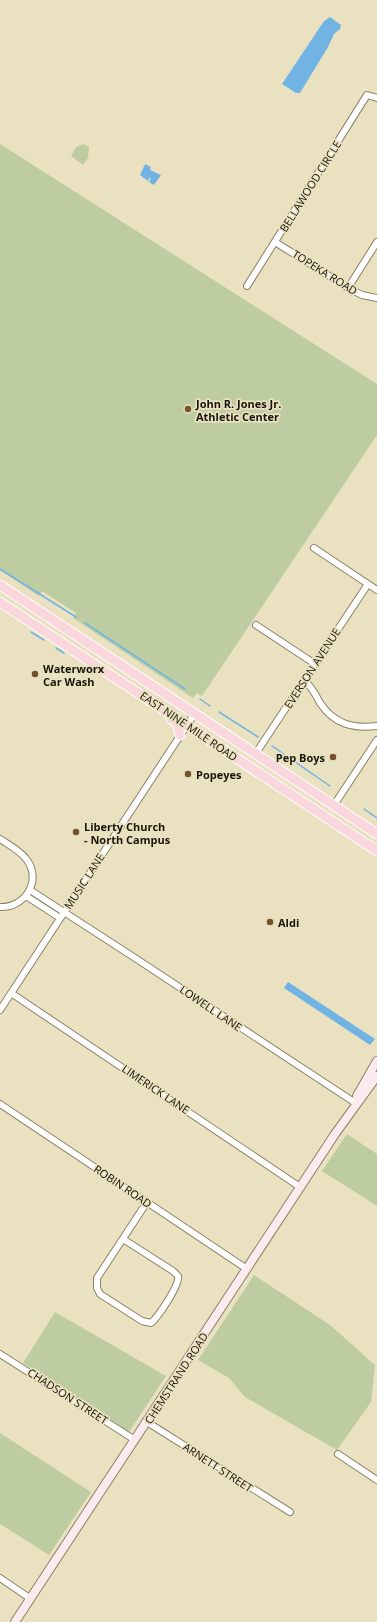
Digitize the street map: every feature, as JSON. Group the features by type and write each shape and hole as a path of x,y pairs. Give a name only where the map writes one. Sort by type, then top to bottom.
{"main road":[{"name":"EAST NINE MILE ROAD","path":"0,585 31,604 377,834"},
{"path":"0,590 17,601 31,604"},
{"name":"EAST NINE MILE ROAD","path":"0,602 128,685 377,851"},
{"path":"43,630 49,624 53,624 81,642 115,660"},
{"path":"128,685 144,701 177,723 180,735"},
{"path":"187,725 195,722 203,723 246,752 256,753"},
{"path":"207,738 214,748 273,788 276,792"},
{"path":"290,793 319,806 334,805"},
{"path":"300,800 310,812 377,857"},
{"path":"362,841 377,846"}],"street":[{"name":"BELLAWOOD CIRCLE","path":"247,286 367,95 377,98"},
{"name":"TOPEKA ROAD","path":"275,242 348,288 362,295 377,298"},
{"path":"348,288 377,242"},
{"path":"314,548 377,590"},
{"name":"EVERSON AVENUE","path":"256,753 368,584"},
{"path":"256,625 315,664"},
{"path":"304,680 309,684 323,707 334,718 349,726 365,728 377,726"},
{"name":"MUSIC LANE","path":"0,1010 195,713"},
{"path":"334,805 377,740"},
{"path":"0,840 27,859 33,878 28,893 12,906 0,907"},
{"path":"28,893 60,918"},
{"name":"LOWELL LANE","path":"28,893 64,911 355,1103"},
{"name":"LIMERICK LANE","path":"11,993 300,1187"},
{"name":"CHEMSTRAND ROAD","path":"15,1622 336,1134 355,1103 377,1061"},
{"name":"CHEMSTRAND ROAD","path":"355,1103 377,1076"},
{"name":"ROBIN ROAD","path":"0,1104 247,1268"},
{"path":"123,1239 172,1271 179,1280 156,1318 150,1322 142,1321 100,1294 97,1288 97,1278 147,1202"},
{"name":"CHADSON STREET","path":"0,1354 135,1440"},
{"name":"ARNETT STREET","path":"147,1422 290,1512"},
{"path":"338,1454 377,1480"},
{"path":"0,1578 31,1599"}],"green space":[{"name":"John R. Jones Jr. Athletic Center","path":"0,144 377,384 377,435 202,696 197,693 193,698 73,618 76,613 42,591 39,596 0,570"},
{"path":"84,144 89,147 88,158 83,165 71,156 76,147"},
{"path":"347,1134 377,1154 377,1206 322,1171"},
{"path":"254,1275 330,1325 375,1365 371,1402 337,1450 245,1397 229,1378 198,1360"},
{"path":"55,1312 166,1376 129,1432 23,1363"},
{"path":"0,1433 91,1492 49,1555 0,1524"}],"water":[{"path":"330,17 341,25 340,29 334,34 328,47 300,93 296,93 282,84 324,21"},
{"path":"145,164 151,167 150,170 161,175 154,185 149,182 151,178 149,178 148,181 140,175"},
{"path":"288,982 375,1039 370,1045 284,988"}],"waterway":[{"path":"0,569 76,617"},
{"path":"85,623 185,689"},
{"path":"31,632 44,640"},
{"path":"56,648 64,653"},
{"path":"200,699 210,706"},
{"path":"219,712 258,737"},
{"path":"272,746 330,786"},
{"path":"364,809 377,818"}],"place":[{"name":"John R. Jones Jr. Athletic Center","path":"188,409"},
{"name":"Waterworx Car Wash","path":"35,674"},
{"name":"Pep Boys","path":"333,757"},
{"name":"Popeyes","path":"188,774"},
{"name":"Liberty Church - North Campus","path":"76,832"},
{"name":"Aldi","path":"270,922"}]}
